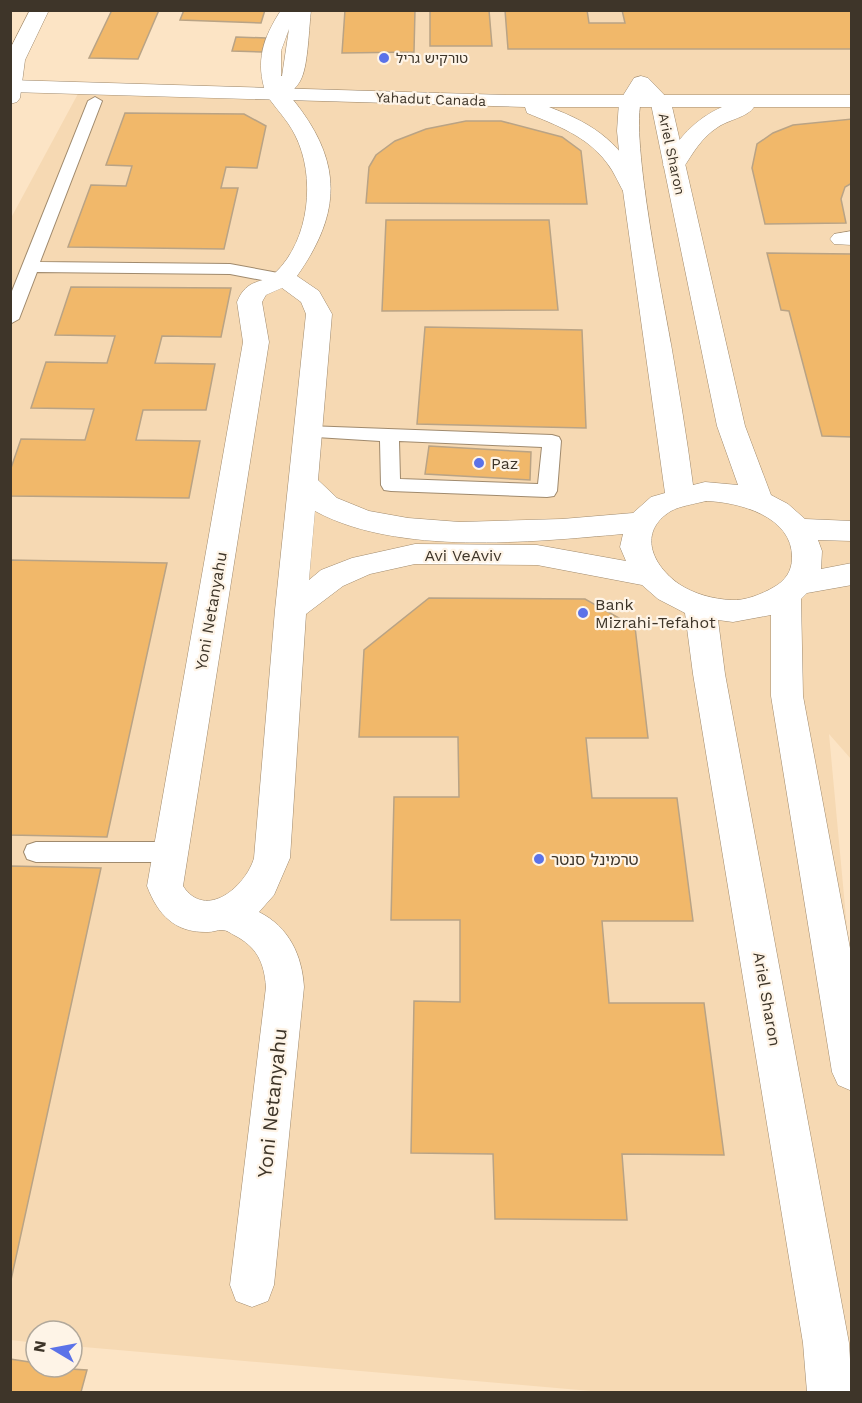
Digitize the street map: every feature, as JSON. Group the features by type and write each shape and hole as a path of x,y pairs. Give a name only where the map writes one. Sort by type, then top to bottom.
{"street":[{"path":"12,83 19,50 40,10"},
{"path":"291,10 274,39 269,57 273,85 292,77 302,10"},
{"name":"Yahadut Canada","path":"292,77 506,88"},
{"name":"Yahadut Canada","path":"12,83 506,88 635,92 703,81"},
{"name":"Yoni Netanyahu","path":"273,85 305,131 316,155 320,184 315,224 299,257 283,279 266,285 249,299 248,309 256,342 165,886 170,900 180,910 193,915 208,916 227,913 242,906 256,894 268,875 272,858 291,609 319,314 315,300 305,290 283,279"},
{"path":"506,88 588,132 613,153 634,191"},
{"path":"635,92 628,131 634,191 680,495"},
{"name":"Yahadut Canada","path":"635,92 661,102 852,100"},
{"path":"674,165 691,137 708,123 740,108 768,101"},
{"name":"Ariel Sharon","path":"661,102 731,426 759,500"},
{"name":"Avi VeAviv","path":"303,482 313,496 333,509 394,527 424,530 550,531 640,522"},
{"path":"852,574 794,590 761,608 731,610 700,606 673,596 648,575 637,558 634,539 640,522 663,501 680,495 714,492 732,493 759,500 782,513 799,529 808,547 809,565 794,590 787,696 852,1072"},
{"path":"799,529 852,531"},
{"name":"Avi VeAviv","path":"291,609 332,578 363,565 415,554 537,555 648,575"},
{"name":"Ariel Sharon","path":"700,606 709,674 826,1343 830,1392"},
{"name":"Yoni Netanyahu","path":"227,913 259,930 275,947 282,958 285,987 252,1285"}],"lane":[{"path":"10,319 95,101"},
{"path":"30,267 230,269 283,279"},
{"path":"307,432 552,441 547,491 391,485 388,436"},
{"path":"36,852 170,852"}],"shaded area":[{"path":"298,11 851,11 851,759 829,734 852,982 851,1392 602,1392 84,1347 84,1319 24,1319 24,1342 11,1340 11,218 80,90 286,94"}],"building":[{"path":"112,10 159,10 138,59 89,58"},
{"path":"184,10 265,10 261,23 180,20"},
{"path":"345,10 415,10 414,52 342,53"},
{"path":"430,10 489,10 492,46 430,46"},
{"path":"505,10 587,10 589,23 625,23 622,10 852,10 852,49 508,49"},
{"path":"236,37 266,38 262,52 232,51"},
{"path":"125,113 244,114 266,126 257,168 226,167 221,188 238,188 224,249 68,247 91,185 126,186 132,166 106,165"},
{"path":"852,119 852,183 845,187 841,199 846,223 765,224 752,168 757,144 773,133 793,125"},
{"path":"466,121 501,121 562,137 581,151 587,204 366,203 369,167 376,155 395,141 426,129"},
{"path":"386,220 549,220 558,310 382,311"},
{"path":"767,253 852,254 852,437 822,436 789,311 781,310"},
{"path":"71,287 231,288 221,337 162,336 155,363 215,364 206,410 143,410 136,440 200,441 189,498 10,496 10,471 21,439 85,440 94,409 31,408 46,362 107,363 115,336 55,335"},
{"path":"425,327 582,330 586,428 417,424"},
{"name":"Paz","path":"429,446 531,452 530,480 425,474"},
{"path":"10,560 167,563 107,837 10,835"},
{"name":"טרמינל סנטר","path":"429,598 585,599 635,627 648,738 586,738 592,798 677,798 693,921 602,921 609,1003 704,1003 724,1155 622,1154 627,1220 495,1219 493,1154 411,1153 414,1001 460,1002 460,920 391,920 394,797 459,797 458,737 359,737 364,650"},
{"path":"10,866 101,868 11,1280 10,1280"},
{"path":"10,1359 24,1361 24,1379 84,1379 84,1370 87,1370 81,1392 10,1392"}],"place":[{"name":"טורקיש גריל","path":"384,58"},
{"name":"Paz","path":"479,463"},
{"name":"Bank Mizrahi-Tefahot","path":"583,613"},
{"name":"טרמינל סנטר","path":"539,859"}]}
